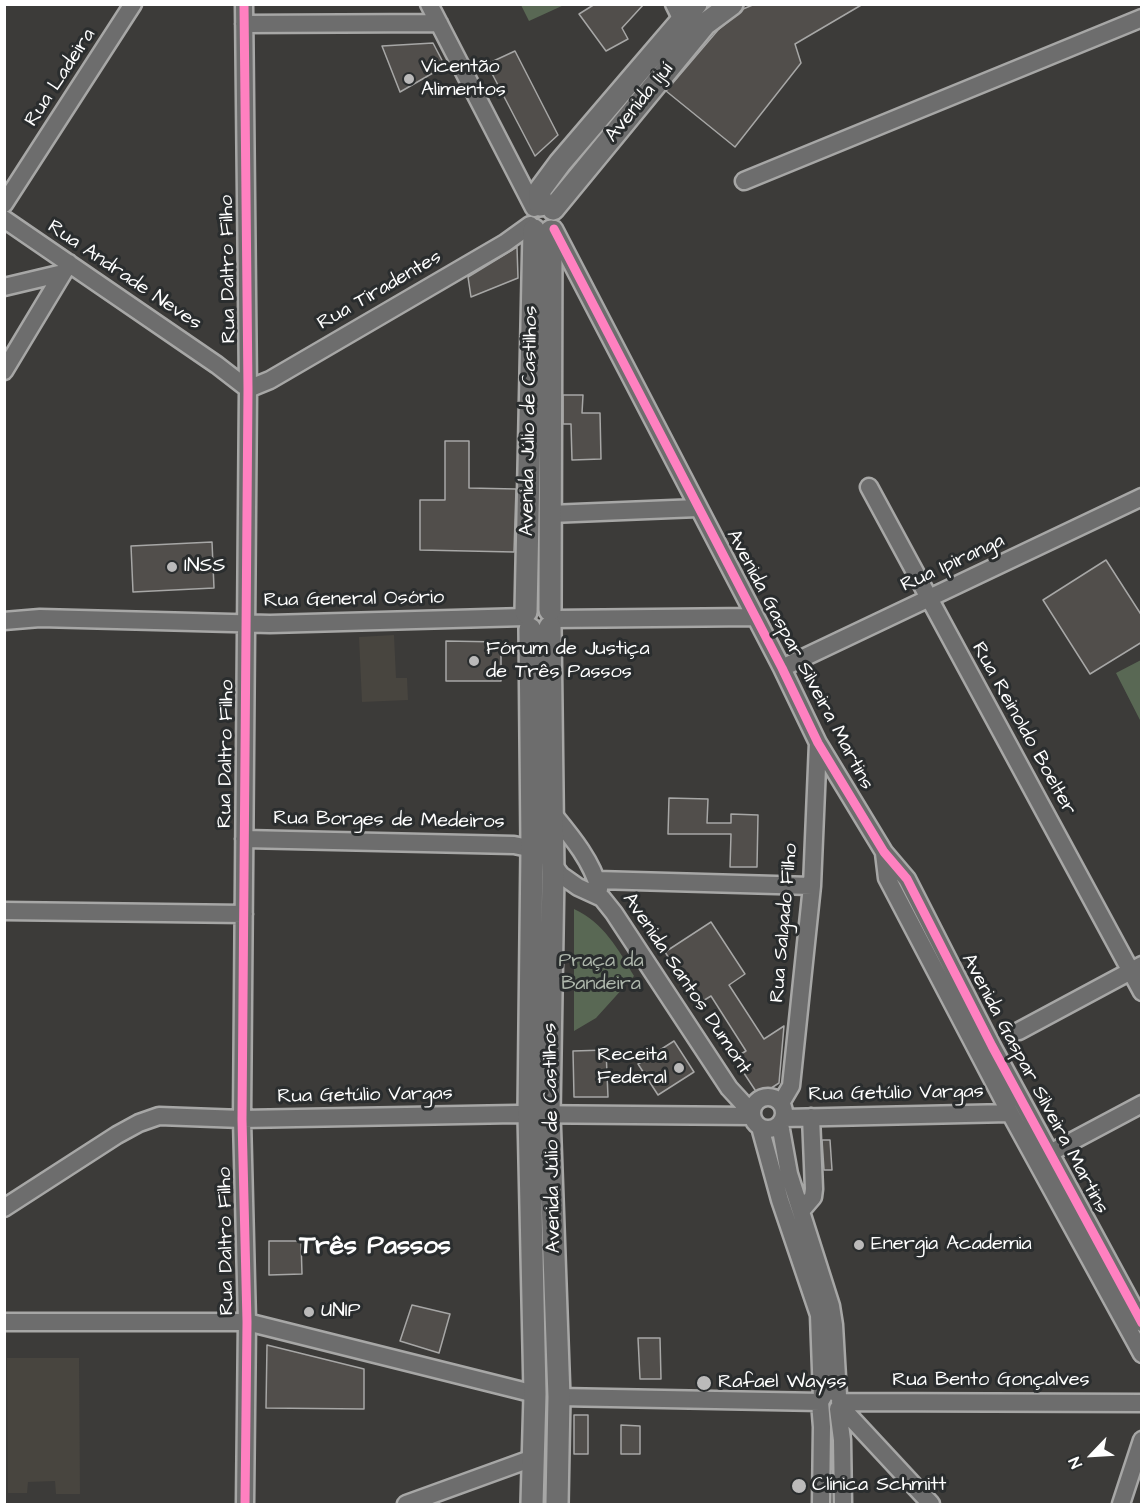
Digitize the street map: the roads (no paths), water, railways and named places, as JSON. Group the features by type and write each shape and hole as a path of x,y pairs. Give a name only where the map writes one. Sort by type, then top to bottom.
{"main road":[{"name":"Avenida Ijuí","path":"542,220 539,194 543,185 678,12 696,4"},
{"name":"Avenida Ijuí","path":"542,220 705,24 732,4"},
{"name":"Avenida Júlio de Castilhos","path":"542,220 550,514 539,619 532,848 539,1114 559,1396 558,1504"},
{"name":"Avenida Júlio de Castilhos","path":"532,1504 539,1114 553,814 539,619 528,514 542,220"},
{"path":"528,514 550,514"},
{"path":"535,1394 559,1396"}],"street":[{"name":"Rua Ladeira","path":"4,204 133,4"},
{"name":"Rua Daltro Filho","path":"244,4 248,389 242,1119 247,1322 245,1504"},
{"name":"Avenida Gaspar Silveira Martins","path":"429,4 542,220 698,508 782,668 818,743 884,852 907,879 992,1046 1050,1153 1138,1330 1142,1354"},
{"path":"744,181 1142,18"},
{"path":"244,24 439,23"},
{"name":"Rua Andrade Neves","path":"4,219 66,268 217,364 248,389"},
{"name":"Rua Tiradentes","path":"248,389 280,374 542,220"},
{"path":"4,287 66,268"},
{"path":"4,371 66,268"},
{"name":"Rua Reinoldo Boelter","path":"869,487 928,598 1136,968 1142,992"},
{"name":"Rua Ipiranga","path":"782,668 1142,497"},
{"path":"550,514 698,508"},
{"name":"Rua General Osório","path":"4,621 40,618 247,623 754,617"},
{"name":"Rua Salgado Filho","path":"781,1115 791,1086 812,886 818,743"},
{"path":"553,814 575,841 597,880 602,898"},
{"name":"Rua Borges de Medeiros","path":"244,839 514,845 532,848"},
{"name":"Avenida Santos Dumont","path":"532,848 543,852 561,874 578,887 602,898 729,1088 755,1119 819,1315 831,1403 842,1440 843,1504"},
{"name":"Avenida Gaspar Silveira Martins","path":"884,852 887,878 1010,1113 1138,1330"},
{"path":"597,880 812,886"},
{"path":"4,911 244,914"},
{"path":"1020,1031 1136,968"},
{"path":"762,1098 772,1098 781,1115 768,1130 755,1119 755,1104 762,1098"},
{"path":"1050,1153 1142,1104"},
{"name":"Rua Getúlio Vargas","path":"781,1115 811,1117 1010,1113"},
{"name":"Rua Getúlio Vargas","path":"4,1208 117,1135 159,1116 242,1119 539,1114 755,1119"},
{"name":"Avenida Santos Dumont","path":"781,1115 789,1174 831,1306 834,1325 831,1403 821,1504"},
{"path":"801,1211 813,1197 814,1189 811,1117"},
{"path":"4,1322 247,1322 535,1394"},
{"name":"Rua Bento Gonçalves","path":"559,1396 831,1403 1142,1403"},
{"path":"831,1403 931,1504"},
{"path":"1121,1504 1142,1440"},
{"path":"406,1504 533,1458"}],"place":[{"name":"Vicentão Alimentos","path":"409,79"},
{"name":"INSS","path":"172,567"},
{"name":"Fórum de Justiça de Três Passos","path":"474,661"},
{"name":"Receita Federal","path":"679,1068"},
{"name":"Energia Academia","path":"859,1245"},
{"name":"UNIP","path":"309,1312"},
{"name":"Rafael Wayss","path":"704,1383"},
{"name":"Clínica Schmitt","path":"799,1486"}],"district":[{"name":"Três Passos","path":"375,1248"}],"park label":[{"name":"Praça da Bandeira","path":"601,974"}]}
